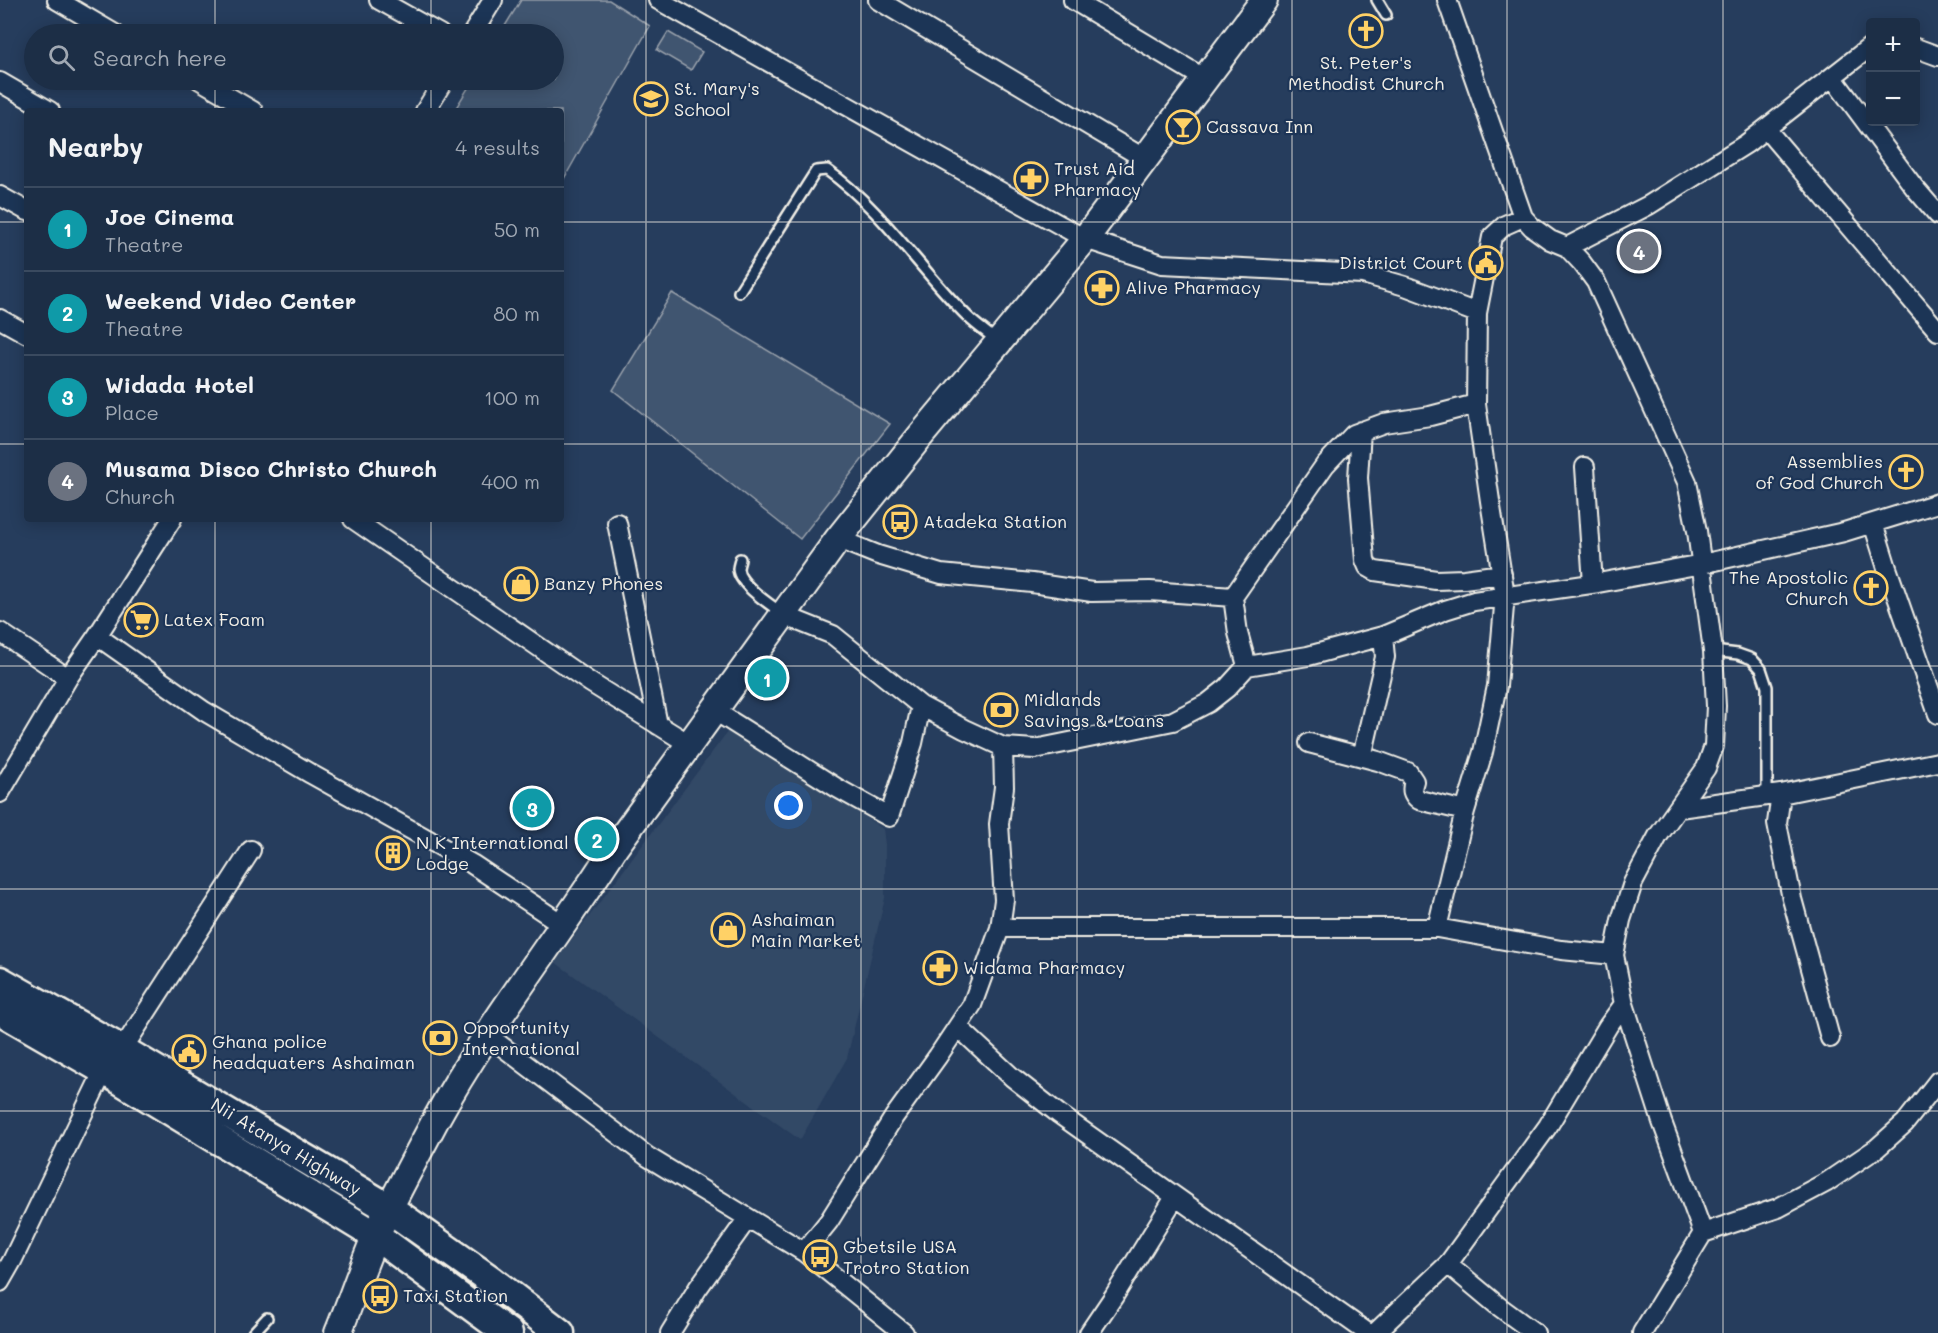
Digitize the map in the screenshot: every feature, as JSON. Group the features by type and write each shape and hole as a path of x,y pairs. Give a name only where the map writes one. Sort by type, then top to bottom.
{"main road":[{"path":"338,1333 376,1236 436,1120 487,1035 562,924 582,899 625,832 838,539 998,341 1085,239 1264,0"},
{"name":"Nii Atanya Highway","path":"0,981 113,1060 390,1209 492,1281 560,1333"},
{"path":"0,1010 113,1060 376,1236 508,1333"}],"street":[{"path":"57,0 98,24"},
{"path":"379,0 422,24"},
{"path":"478,24 493,0"},
{"path":"658,0 1085,239 1162,264 1363,274 1405,286 1477,313"},
{"path":"878,0 1145,159"},
{"path":"1073,0 1205,79"},
{"path":"1447,0 1523,217 1550,240 1568,247 1596,282 1687,482 1702,564 1713,651 1716,706 1714,746 1706,768 1658,836 1634,883 1621,920 1614,955 1624,1004 1662,1122 1703,1233"},
{"path":"1920,49 1938,56"},
{"path":"1568,247 1649,205 1766,129 1866,50"},
{"path":"1833,78 1914,187 1938,215"},
{"path":"0,82 45,108"},
{"path":"217,90 248,108"},
{"path":"427,108 438,90"},
{"path":"1766,129 1938,331"},
{"path":"0,196 24,209"},
{"path":"1437,928 1464,811 1484,753 1495,697 1505,595 1476,404 1477,313 1492,237 1505,225 1523,217"},
{"path":"0,319 24,332"},
{"path":"1247,666 1238,633 1233,597 1325,465 1354,434 1361,431 1384,423 1430,416 1476,404"},
{"path":"1361,431 1358,478 1365,560 1368,567 1375,571 1436,580 1502,574"},
{"path":"1585,467 1593,584"},
{"path":"783,615 833,635 921,706 964,729 1003,747 1035,749 1173,721 1208,703 1227,688 1247,666 1308,656 1383,636 1445,610 1474,601 1593,584 1702,564 1844,532 1938,503"},
{"path":"0,793 68,678 170,522"},
{"path":"357,522 591,683 689,744"},
{"path":"617,523 658,725"},
{"path":"1873,523 1938,714"},
{"path":"838,539 878,555 941,574 1032,583 1092,592 1150,591 1233,597"},
{"path":"0,632 68,678"},
{"path":"97,636 204,711 472,864 562,924"},
{"path":"1362,757 1385,657 1383,636"},
{"path":"715,711 837,788 889,817 913,743 921,706"},
{"path":"1309,743 1408,772 1414,782 1413,795 1419,800 1464,811"},
{"path":"804,1252 829,1221 894,1117 972,1005 1000,928 1004,900 999,824 1004,787 1003,747"},
{"path":"1679,808 1774,794 1938,762"},
{"path":"1774,794 1777,823 1792,899 1830,1038"},
{"path":"0,1282 113,1060 251,850"},
{"path":"1000,928 1437,928 1561,950 1614,955"},
{"path":"1375,1333 1448,1264 1548,1126 1608,1026 1624,1004"},
{"path":"958,1027 1012,1077 1050,1106 1368,1333"},
{"path":"487,1035 648,1157 804,1252 904,1333"},
{"path":"1642,1333 1703,1233 1779,1208 1827,1182 1877,1148 1905,1123 1937,1084"},
{"path":"1089,1333 1175,1197"},
{"path":"670,1333 698,1288 748,1218"},
{"path":"1448,1264 1535,1333"}],"lane":[{"path":"1377,0 1386,15"},
{"path":"739,292 816,171 827,170 845,182 900,238 969,318 998,341"},
{"path":"740,559 738,568 741,577 752,591 783,615"},
{"path":"1713,651 1738,654 1752,659 1761,669 1767,687 1774,794"},
{"path":"253,1333 267,1318"}],"shaded area":[{"path":"521,0 609,0 650,26 564,179 564,108 456,108 467,90 564,90 564,24 506,24"},
{"path":"668,32 702,52 691,70 657,50"},
{"path":"672,293 890,424 800,539 613,390"},
{"name":"Ashaiman Main Market","path":"731,727 883,829 885,898 847,1058 800,1140 555,962"}],"place":[{"name":"St. Peter's Methodist Church","path":"1366,31"},
{"name":"St. Mary's School","path":"651,99"},
{"name":"Cassava Inn","path":"1183,127"},
{"name":"Trust Aid Pharmacy","path":"1031,179"},
{"name":"Musama Disco Christo Church","path":"1639,251"},
{"name":"District Court","path":"1486,263"},
{"name":"Alive Pharmacy","path":"1102,288"},
{"name":"Assemblies of God Church","path":"1906,472"},
{"name":"Atadeka Station","path":"900,522"},
{"name":"Banzy Phones","path":"521,584"},
{"name":"The Apostolic Church","path":"1871,588"},
{"name":"Latex Foam","path":"141,620"},
{"name":"Joe Cinema","path":"767,678"},
{"name":"Midlands Savings & Loans","path":"1001,710"},
{"name":"Widada Hotel","path":"532,808"},
{"name":"Weekend Video Center","path":"597,839"},
{"name":"N K International Lodge","path":"393,853"},
{"name":"Ashaiman Main Market","path":"728,930"},
{"name":"Widama Pharmacy","path":"940,968"},
{"name":"Opportunity International","path":"440,1038"},
{"name":"Ghana police headquaters Ashaiman","path":"189,1052"},
{"name":"Gbetsile USA Trotro Station","path":"820,1257"},
{"name":"Taxi Station","path":"380,1296"}]}
